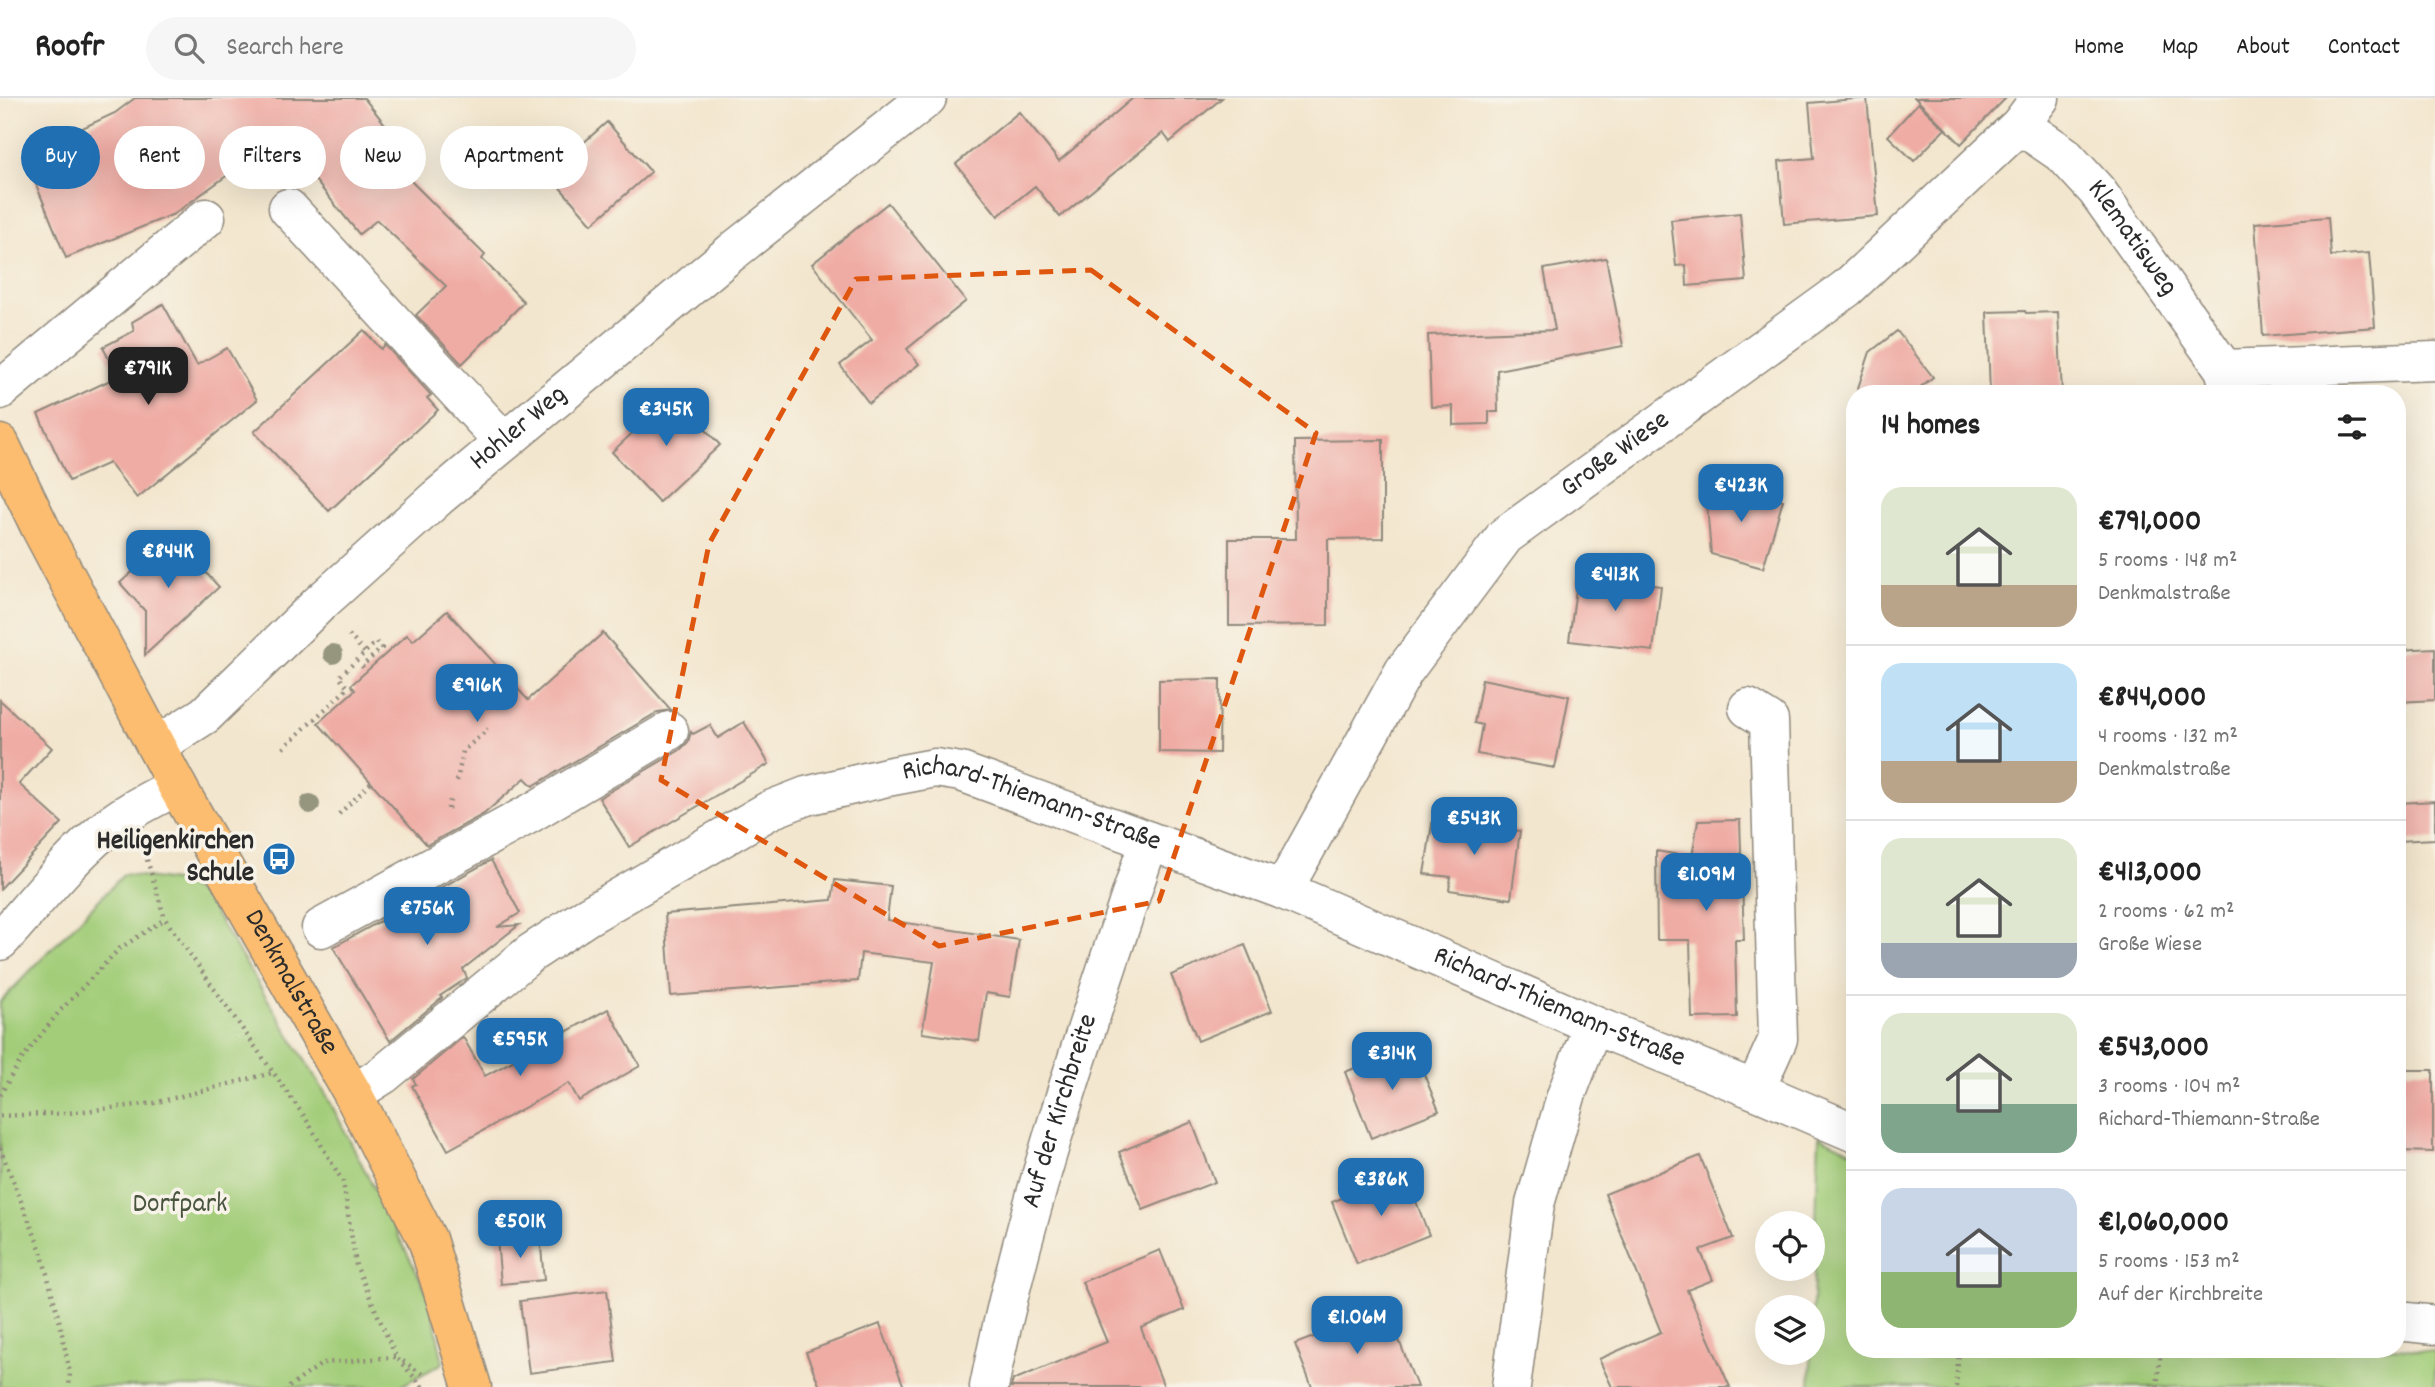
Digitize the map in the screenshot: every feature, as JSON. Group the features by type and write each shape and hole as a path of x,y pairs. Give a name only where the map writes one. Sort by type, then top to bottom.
{"main road":[{"name":"Denkmalstraße","path":"0,444 40,527 177,786 354,1094 427,1239 472,1387"}],"street":[{"name":"Hohler Weg","path":"156,746 205,715 319,604 504,442 732,252 927,98"},
{"name":"Klematisweg","path":"2030,112 2097,191 2227,381 2435,361"},
{"name":"Große Wiese","path":"1283,890 1404,671 1505,536 1847,288 2030,112"},
{"path":"288,208 504,442"},
{"path":"0,390 206,218"},
{"path":"1748,708 1769,721 1778,1039 1755,1090"},
{"path":"321,928 531,813 669,731"},
{"name":"Richard-Thiemann-Straße","path":"354,1094 383,1075 531,953 586,917 770,810 806,796 935,768 961,772 1283,890 1593,1025 1846,1129"},
{"path":"0,942 81,851 103,831 131,810 177,786"},
{"name":"Auf der Kirchbreite","path":"989,1387 1036,1187 1149,841"},
{"path":"1511,1387 1535,1204 1566,1096 1593,1025"},
{"path":"2406,1322 2435,1325"}],"path":[{"path":"353,639 365,653"},
{"path":"283,748 348,688 339,677 376,642 382,648 362,666 366,671"},
{"path":"457,781 463,751 488,729"},
{"path":"339,814 371,783"},
{"path":"131,810 165,919 306,1119 344,1182 356,1265 396,1357 423,1387"},
{"path":"0,1095 21,1060 59,1012 119,948 165,919"},
{"path":"0,1116 154,1103 272,1073"},
{"path":"0,1148 41,1251 59,1320 69,1387"},
{"path":"289,1387 323,1363 396,1357"},
{"path":"1956,1387 1958,1358"},
{"path":"2157,1387 2160,1358"}],"highlighted area":[{"path":"1091,270 1316,433 1159,901 939,946 661,780 709,544 856,279"}],"green space":[{"name":"Dorfpark","path":"124,874 181,882 206,899 327,1096 430,1298 443,1363 399,1387 0,1387 0,1002"},
{"path":"1819,1136 1846,1149 1846,1358 2406,1358 2406,1349 2435,1352 2435,1387 1810,1387 1811,1365 1825,1365 1825,1295 1813,1295 1814,1281 1825,1281 1825,1211 1816,1211"}],"building":[{"path":"135,98 364,98 386,126 340,126 340,189 419,189 485,255 482,259 524,302 462,364 416,315 446,286 377,220 359,234 322,189 326,189 326,126 219,126 219,181 174,214 66,258 38,189 100,189 100,126 87,126 115,113"},
{"path":"1133,98 1222,98 1170,142 1163,133 1060,217 1035,186 998,216 956,164 1019,112 1059,161"},
{"path":"1867,98 1878,216 1784,224 1779,161 1814,158 1809,103"},
{"path":"1915,98 2006,98 1961,144"},
{"path":"1918,103 1945,129 1914,161 1888,136"},
{"path":"607,122 651,172 592,224 561,189 588,189 588,139"},
{"path":"888,203 966,301 907,349 919,364 869,403 840,365 872,340 812,264"},
{"path":"1740,213 1746,281 1687,286 1686,265 1676,266 1671,220"},
{"path":"2328,217 2331,256 2369,253 2375,327 2263,336 2255,223"},
{"path":"1606,258 1623,346 1497,370 1498,412 1489,412 1489,424 1453,425 1453,406 1431,407 1428,335 1555,330 1544,269"},
{"path":"163,304 197,365 227,348 257,400 137,498 109,463 69,481 38,414 117,377 103,347 134,331 132,322"},
{"path":"1987,312 2058,312 2062,385 1990,385"},
{"path":"364,330 381,349 385,345 431,395 427,398 438,410 329,511 254,432"},
{"path":"1897,331 1933,377 1923,385 1859,385 1870,352"},
{"path":"673,395 720,445 659,502 612,452"},
{"path":"1383,440 1383,538 1328,539 1328,625 1229,626 1229,539 1296,539 1295,441"},
{"path":"1714,481 1783,500 1763,568 1711,554 1707,505"},
{"path":"172,536 219,587 145,655 145,611 120,583"},
{"path":"1578,574 1661,586 1653,651 1569,641"},
{"path":"447,611 528,700 603,633 671,710 658,712 533,786 525,778 484,814 427,845 318,723 355,690 351,685 407,635 413,641"},
{"path":"2435,648 2435,700 2406,702 2406,650"},
{"path":"1220,679 1219,753 1159,752 1159,680"},
{"path":"1482,679 1569,696 1555,768 1477,754 1482,725 1474,723"},
{"path":"0,700 52,748 19,784 62,823 0,889"},
{"path":"744,722 769,764 629,847 599,798 680,750 688,742 691,732 693,734 710,725 718,738"},
{"path":"2435,801 2435,839 2406,841 2406,803"},
{"path":"1433,818 1520,831 1511,899 1449,890 1451,877 1424,874"},
{"path":"1740,820 1744,940 1735,940 1737,1017 1692,1018 1690,940 1657,940 1656,851 1692,857 1698,821"},
{"path":"491,860 520,913 497,927 519,925 463,969 467,978 440,996 442,998 390,1041 333,947"},
{"path":"835,880 891,886 887,920 1019,940 1010,997 986,993 979,1041 922,1033 934,962 861,953 858,981 671,996 665,914 832,900"},
{"path":"1245,945 1272,1011 1198,1041 1171,975"},
{"path":"608,1009 640,1066 579,1101 569,1083 448,1150 412,1086 416,1084 413,1079 463,1037 485,1076"},
{"path":"1412,1045 1439,1111 1371,1138 1345,1072"},
{"path":"2406,1070 2433,1070 2433,1152 2406,1151"},
{"path":"1192,1122 1215,1182 1143,1210 1119,1152"},
{"path":"1700,1156 1733,1238 1700,1250 1713,1280 1687,1290 1730,1387 1612,1387 1599,1359 1661,1332 1605,1194"},
{"path":"1405,1173 1429,1235 1357,1264 1332,1202"},
{"path":"540,1236 544,1280 501,1284 497,1240"},
{"path":"1160,1250 1184,1310 1141,1328 1164,1387 1011,1387 1013,1380 1107,1342 1082,1282"},
{"path":"607,1290 616,1362 529,1373 520,1301"},
{"path":"1387,1309 1417,1387 1312,1387 1295,1344"},
{"path":"880,1324 904,1387 820,1387 806,1352"}],"place":[{"name":"Heiligenkirchen Schule","path":"279,859"}]}
